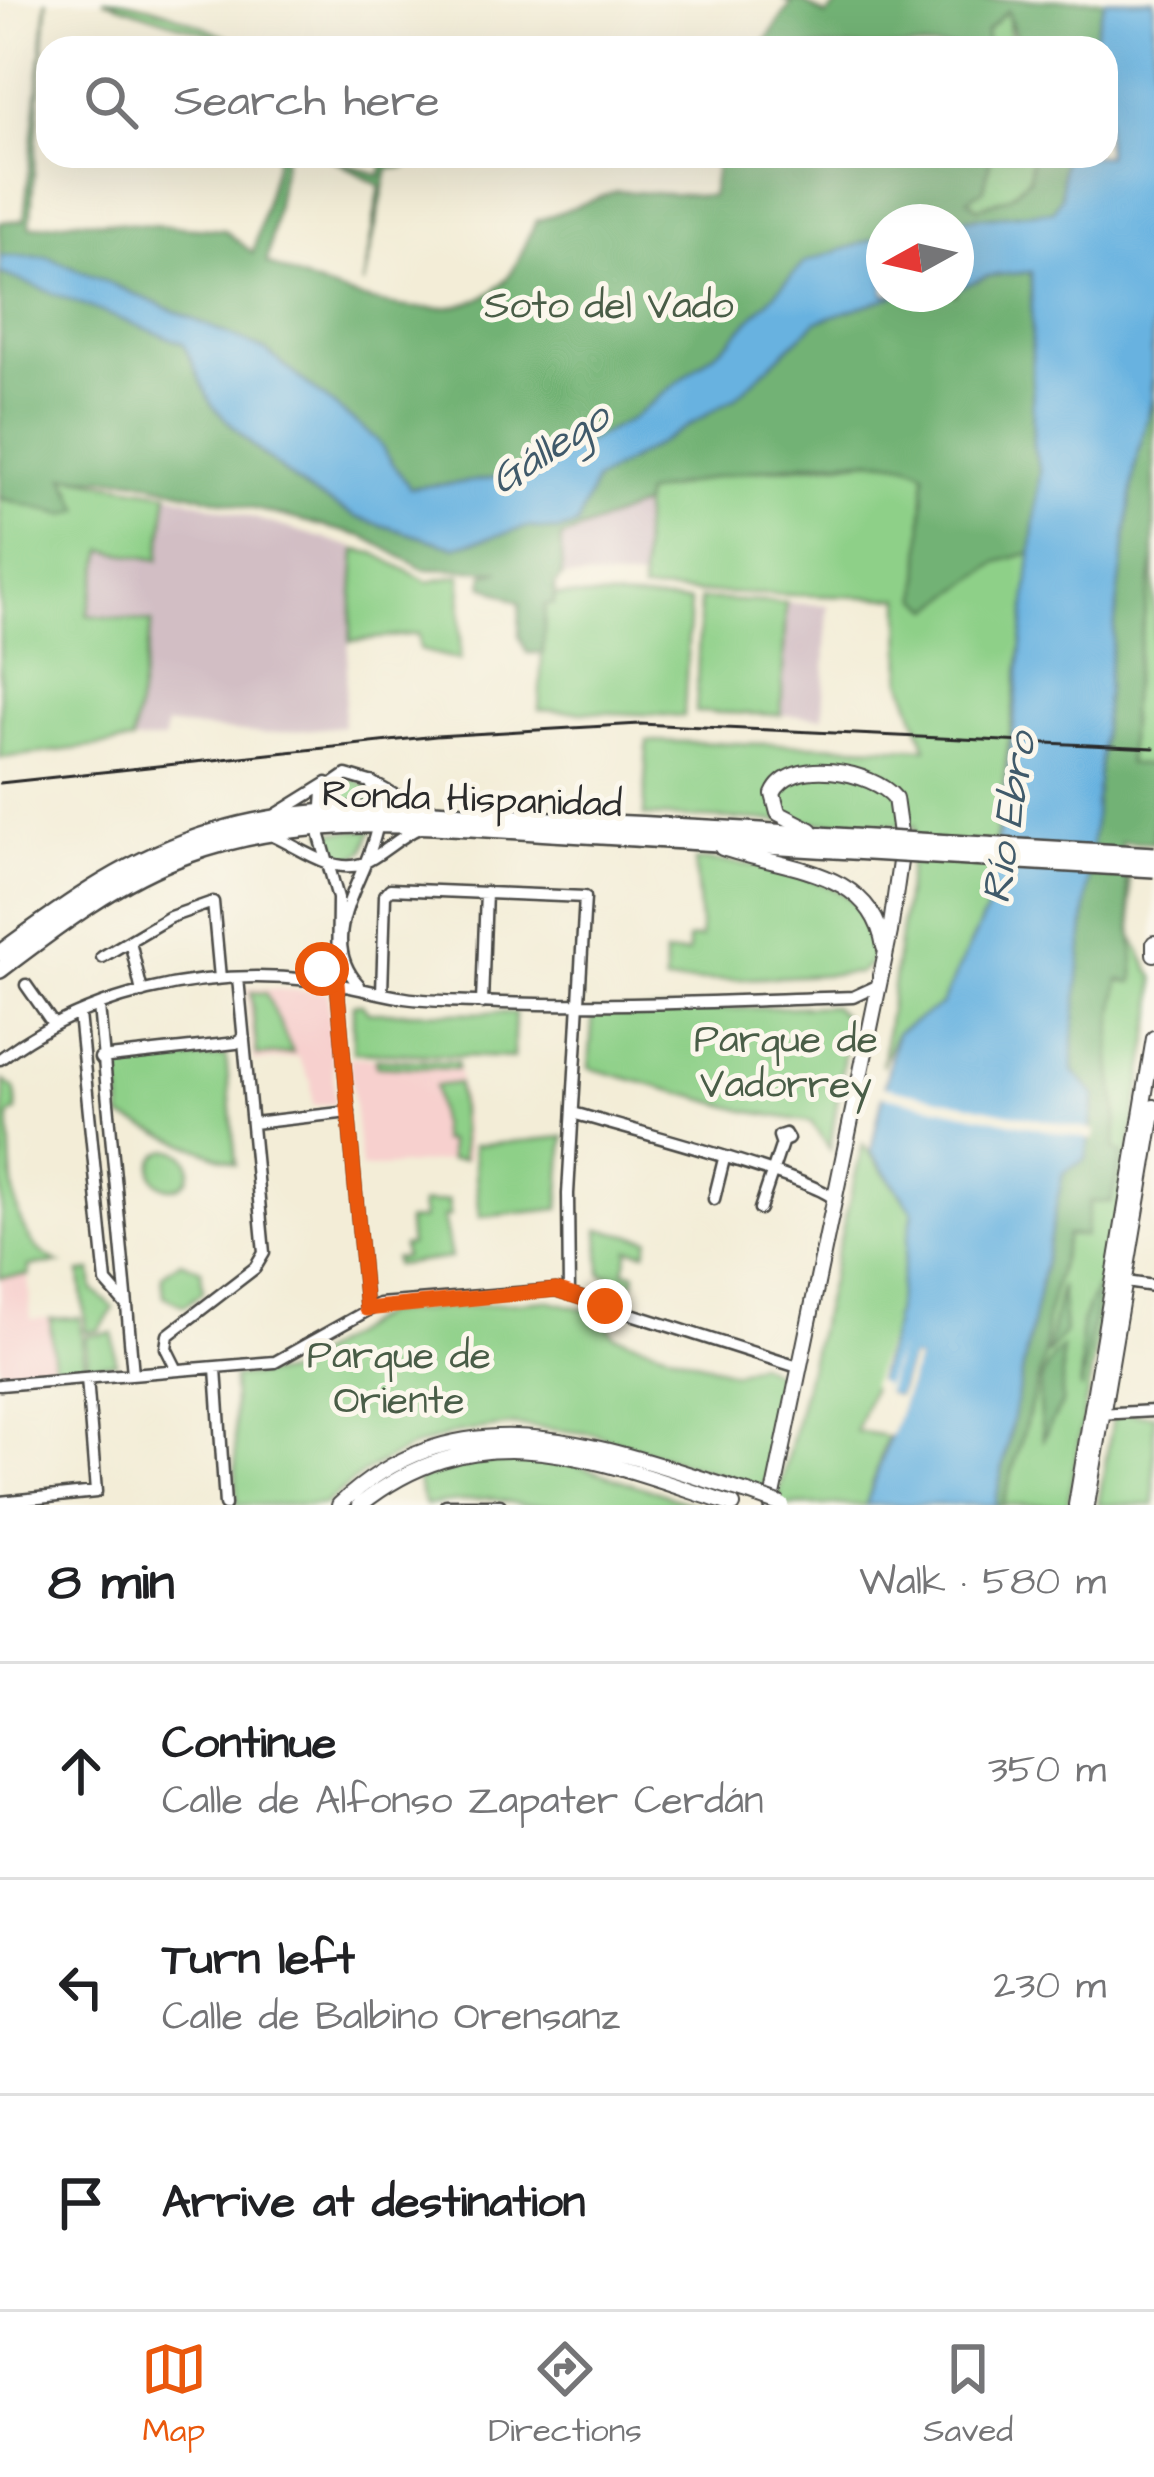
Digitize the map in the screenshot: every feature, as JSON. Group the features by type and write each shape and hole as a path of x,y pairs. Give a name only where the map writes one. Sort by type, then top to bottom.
{"highway":[{"name":"Ronda Hispanidad","path":"0,953 96,885 142,860 218,830 378,818 831,840"},
{"name":"Ronda Hispanidad","path":"426,819 706,842 831,840"},
{"name":"Ronda Hispanidad","path":"0,970 99,899 147,872 269,825"},
{"path":"831,840 1154,855"},
{"path":"831,840 1154,868"}],"main road":[{"path":"771,1505 832,1191 885,958 902,848 895,798 863,776 785,777 774,789 776,810 831,840"},
{"path":"706,842 849,887 877,920 885,958"},
{"path":"1154,943 1154,954"},
{"path":"1076,1505 1126,1282 1145,1157 1154,1039"},
{"path":"1088,1505 1097,1416 1154,1107"},
{"path":"339,1505 406,1460 457,1442 508,1435 594,1444 782,1505"},
{"path":"360,1505 432,1465 514,1448 586,1457 733,1505"}],"street":[{"path":"350,775 370,782 426,819 364,863 328,862 269,825 330,782 350,775"},
{"path":"330,782 320,819 338,898 338,1003 366,1309"},
{"path":"362,987 344,959 346,906 378,818 370,782"},
{"path":"382,993 385,895 390,889 583,895 569,1294"},
{"path":"482,1003 486,892"},
{"path":"102,957 213,902 220,978"},
{"path":"130,941 142,992"},
{"path":"311,980 336,948"},
{"path":"0,1059 54,1025 99,1006 142,992 220,978 311,980 482,1003 581,1005 853,997 879,985"},
{"path":"177,1370 166,1348 168,1335 256,1268 264,1253 238,978"},
{"path":"26,985 54,1025"},
{"path":"338,1003 362,987"},
{"path":"853,997 872,1013"},
{"path":"99,1006 133,1374"},
{"path":"79,1014 106,1282 127,1306"},
{"path":"84,1059 236,1043 244,1038"},
{"path":"253,1123 349,1112"},
{"path":"572,1113 832,1191"},
{"path":"760,1209 782,1142"},
{"path":"93,1150 112,1147"},
{"path":"714,1199 724,1160"},
{"path":"1141,1187 1154,1176"},
{"path":"106,1282 115,1287 124,1277"},
{"path":"1126,1282 1154,1286"},
{"path":"0,1385 284,1360 366,1309 549,1291 798,1367"},
{"path":"216,1368 225,1505"},
{"path":"0,1502 96,1492 87,1378"},
{"path":"1097,1416 1154,1411"},
{"path":"446,1505 500,1505"}],"shaded area":[{"path":"168,493 356,548 343,726 265,734 166,725 164,740 132,742 152,622 87,616 104,550 159,559"},
{"path":"643,505 642,580 562,577 561,538"},
{"path":"786,603 828,605 823,717 781,715"},
{"path":"247,988 328,992 335,1103 313,1106 311,1082 298,1057 254,1062"},
{"path":"349,1057 458,1061 468,1159 361,1169"},
{"path":"28,1275 31,1319 49,1318 53,1370 0,1373 0,1277"}],"green space":[{"path":"103,0 160,10 224,36"},
{"path":"785,0 800,0 826,16 842,0 1105,0 1094,36 1015,36 1008,10 986,36 769,36 791,4"},
{"path":"1008,9 1010,36 986,36"},
{"name":"Soto del Vado","path":"36,105 30,227 79,220 224,230 253,253 274,168 283,168 267,263 351,295 416,308 476,300 511,272 536,221 617,191 711,196 716,168 988,168 984,189 968,199 974,204 866,204 866,242 805,263 731,340 632,419 570,451 545,451 499,476 410,488 376,439 265,350 48,257 0,256 0,222 24,220"},
{"path":"348,168 380,176 382,168 397,168 388,169 363,285 380,186"},
{"path":"988,168 1030,168 1029,178 1009,197 978,208 967,199 984,188"},
{"name":"Soto del Vado","path":"1030,168 1062,168 1061,197 1053,211 974,218 974,204 978,208 1009,197 1029,179"},
{"path":"10,272 183,343 212,405 254,448 308,491 358,518 454,547 528,527 558,531 577,525 595,481 735,398 817,321 866,305 866,312 974,312 974,282 1031,272 1033,446 1040,471 1034,552 998,562 932,609 919,598 925,473 904,464 833,461 705,479 645,494 643,505 561,538 562,577 555,585 554,604 545,605 543,653 527,653 519,636 520,603 483,585 484,574 501,571 423,569 365,537 133,479 64,477 81,510 65,515 0,498 0,273"},
{"path":"1154,378 1154,559 1131,696 1128,764 1154,766 1154,843 1121,842 1134,973 1133,982 1119,980 1111,1037 1117,1114 1114,1150 1123,1153 1111,1202 1090,1202 1085,1236 1067,1235 1047,1317 1044,1359 1003,1505 995,1505 1063,1173 1090,1142 1095,1095 1073,1071 1073,1039 1108,676 1135,467"},
{"path":"896,458 912,461 926,472 919,598 932,608 998,561 1034,552 986,912 941,1005 896,1033 882,1066 915,826 644,816 647,741 926,748 902,680 901,598 642,591 643,505 645,494 730,473"},
{"path":"63,476 168,493 159,560 104,550 87,615 152,622 132,742 0,758 0,498 65,515 73,491"},
{"path":"356,550 374,553 428,582 461,575 460,660 420,650 418,634 350,641"},
{"path":"1154,559 1154,766 1128,765 1131,696"},
{"path":"555,595 690,602 684,716 539,710 545,604 553,604"},
{"path":"700,599 786,603 781,715 696,712"},
{"path":"355,779 369,788 375,805 324,807 334,787"},
{"path":"372,830 364,851 347,861 333,857 324,832"},
{"path":"695,860 774,869 832,888 855,902 870,920 876,943 872,961 858,973 665,983 665,954 688,953 688,939 701,938"},
{"path":"1090,876 1129,878 1133,938 1154,978 1154,1010 1068,1505 995,1505 1063,1173 1090,1142 1095,1095"},
{"path":"251,992 266,993 293,1053 257,1056"},
{"path":"353,1004 362,1004 368,1012 515,1013 513,1058 353,1052"},
{"name":"Parque de Vadorrey","path":"833,1006 849,1021 830,1149 811,1122 746,1111 589,1068 593,1013"},
{"path":"226,1056 236,1164 122,1118 118,1066"},
{"path":"376,1059 457,1062 457,1069 376,1066"},
{"path":"4,1081 15,1089 17,1111 9,1116 20,1220 41,1252 59,1263 29,1266 29,1275 0,1277"},
{"path":"458,1083 463,1159 450,1160 448,1141 441,1141 435,1086"},
{"path":"564,1137 559,1209 480,1217 473,1146"},
{"path":"863,1144 913,1211 891,1336 856,1431 887,1436 866,1505 776,1505"},
{"path":"171,1150 184,1156 190,1169 184,1182 171,1188 158,1182 152,1169 158,1156"},
{"path":"448,1201 450,1216 443,1217 451,1258 395,1265 394,1259 404,1257 403,1246 410,1245 407,1221 423,1219 421,1204"},
{"path":"599,1229 649,1239 646,1252 629,1249 624,1271 636,1274 634,1283 601,1274"},
{"path":"181,1261 201,1270 203,1292 184,1306 164,1296 162,1275"},
{"path":"91,1271 93,1290 114,1308 99,1330 86,1332 80,1272"},
{"path":"1100,1285 1081,1390 1081,1323"},
{"path":"1061,1286 1065,1332 1047,1355"},
{"name":"Parque de Oriente","path":"546,1300 601,1313 614,1335 734,1373 758,1363 787,1379 764,1490 594,1434 513,1425 456,1433 408,1449 366,1471 324,1505 237,1505 233,1377 300,1372 300,1365 382,1314"},
{"path":"80,1318 84,1367 54,1370 50,1319"},
{"path":"113,1333 116,1363 88,1365 85,1336"},
{"path":"1062,1348 1062,1403 1043,1439 1042,1379"},
{"path":"1114,1413 1154,1415 1154,1505 1098,1505"},
{"path":"532,1459 573,1464 696,1505 524,1505 489,1498 425,1505 417,1480 472,1463"}],"water":[{"name":"Río Ebro","path":"1105,0 1154,0 1152,399 1135,467 1108,676 1073,1039 1073,1071 1095,1095 1086,1159 1063,1173 995,1505 866,1505 916,1360 911,1359 898,1397 881,1392 876,1381 891,1336 913,1211 871,1151 896,1033 941,1005 986,912 1008,777 1040,471 1033,446 1031,272 974,282 974,218 1053,211 1061,197 1062,168 1118,168 1118,36 1094,36"},
{"path":"866,242 866,305 817,321 735,398 595,481 577,525 558,531 528,527 454,547 358,518 308,491 212,405 183,343 0,273 0,256 48,257 265,350 376,439 410,488 499,476 545,451 570,451 632,419 731,340 805,262"}],"pier":[{"path":"878,1085 1095,1131 1093,1140 876,1094"},
{"path":"887,1336 876,1380 884,1384 882,1392 899,1346 886,1393 898,1397 911,1358 917,1360 891,1436 881,1435 896,1403 878,1397 871,1385"}],"railway":[{"path":"0,783 436,736 640,724 1154,748"}],"route":[{"path":"322,969 311,980 337,983 366,1309 388,1303 556,1290 605,1306"}],"water label":[{"name":"Gállego","path":"550,449"}]}
